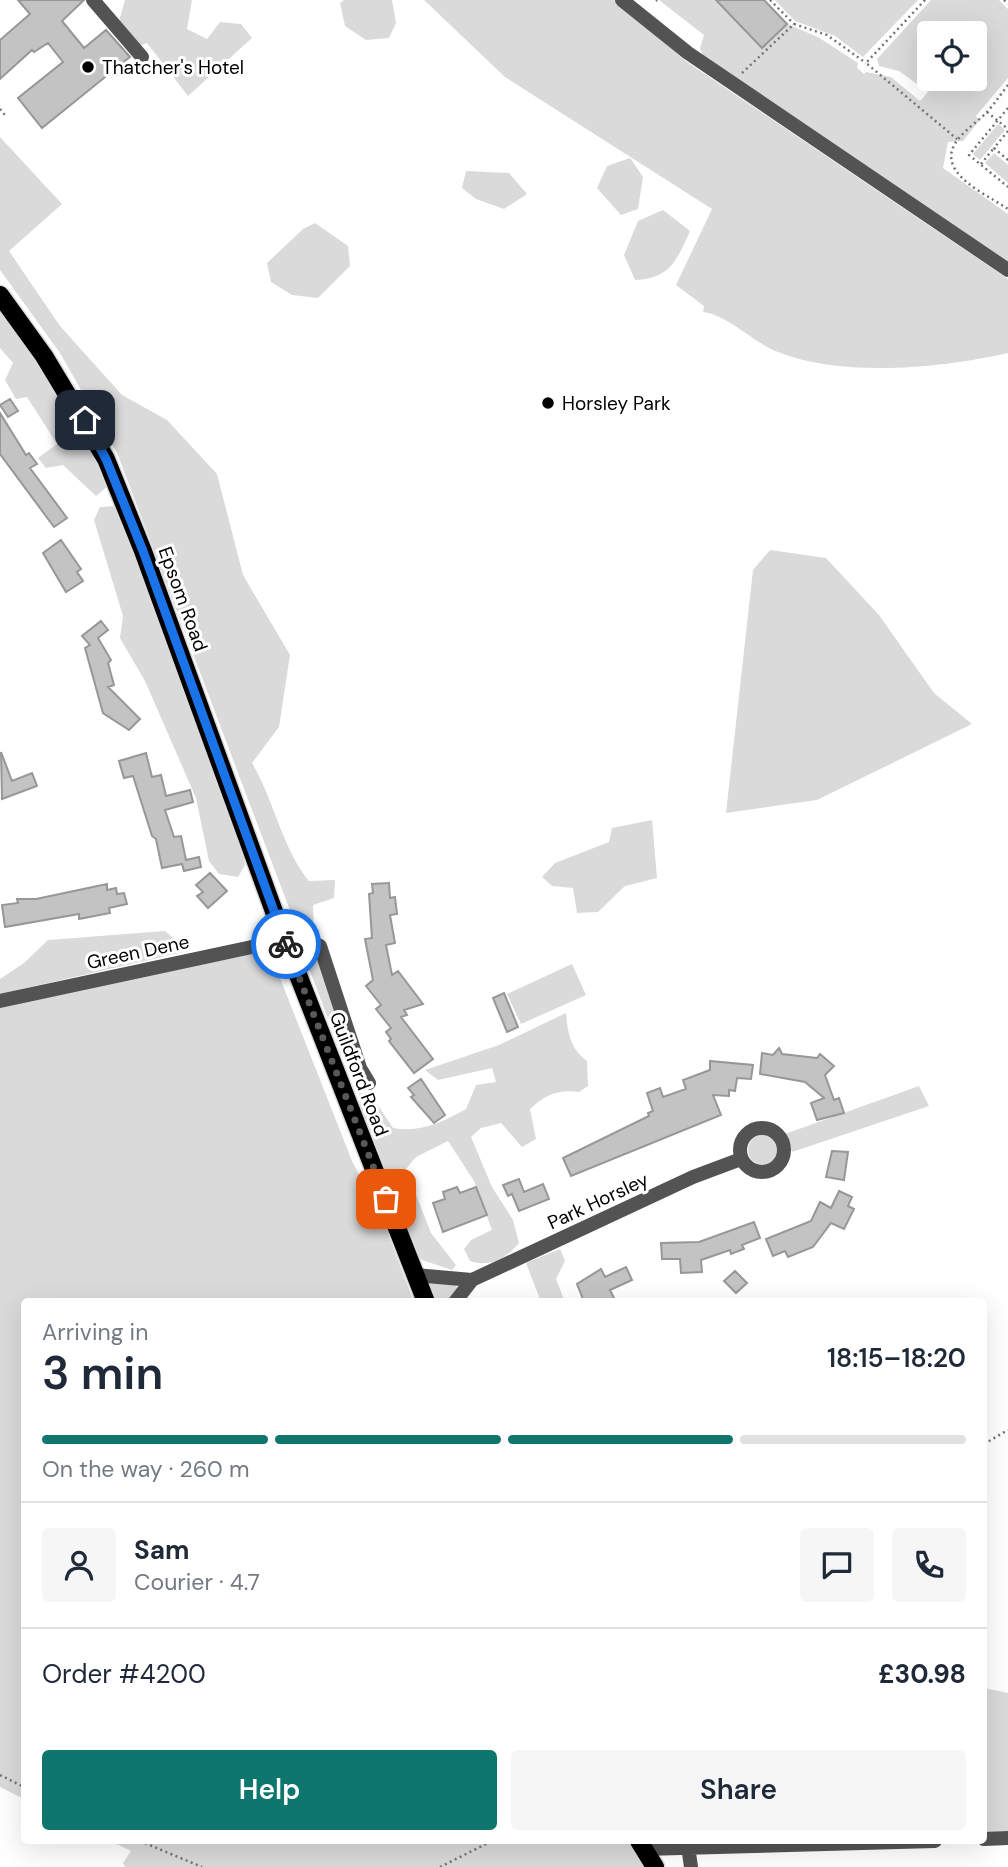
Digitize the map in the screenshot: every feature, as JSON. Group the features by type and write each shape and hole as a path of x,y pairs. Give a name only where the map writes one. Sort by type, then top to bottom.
{"main road":[{"name":"Epsom Road","path":"0,295 44,356 106,459 143,551 284,939"},
{"name":"Guildford Road","path":"284,939 424,1298"},
{"path":"641,1845 655,1867"}],"street":[{"path":"93,0 142,57"},
{"path":"622,0 677,45 1008,270"},
{"path":"284,939 299,937 320,946 360,1068 369,1083"},
{"name":"Green Dene","path":"0,1001 284,939"},
{"name":"Park Horsley","path":"458,1298 472,1280 693,1177 741,1158"},
{"path":"415,1275 472,1280"},
{"path":"987,1839 1008,1838"},
{"path":"641,1845 787,1844"},
{"path":"688,1846 691,1867"}],"path":[{"path":"771,0 793,24 827,34 866,63 957,139"},
{"path":"866,63 925,0"},
{"path":"1004,0 1008,4"},
{"path":"733,84 793,24"},
{"path":"1008,85 987,111 957,139 951,156 955,169 1008,209"},
{"path":"1008,108 969,155 1008,187"},
{"path":"0,109 5,115"},
{"path":"981,164 1008,130 987,111"},
{"path":"994,149 1008,160"},
{"path":"987,1442 1008,1430"},
{"path":"0,1776 21,1786"},
{"path":"148,1844 202,1867"},
{"path":"440,1867 486,1844"}],"shaded area":[{"path":"125,0 192,0 187,29 207,39 220,22 241,24 252,38 188,96 147,43 139,46 119,21"},
{"path":"344,0 392,0 396,23 389,38 366,40 345,26 340,3"},
{"path":"424,0 614,0 687,62 1008,279 1008,353 923,366 862,368 832,365 804,360 768,348 732,324 703,312 704,306 676,285 712,209 505,77"},
{"path":"659,0 716,0 762,47 787,24 818,37 858,63 857,68 864,74 866,72 891,77 920,101 927,91 987,91 987,21 917,21 917,84 899,71 879,66 877,59 931,0 999,0 1008,9 1008,78 976,116 979,121 963,141 948,142 943,168 1008,214 1008,263 703,57 700,48 704,35"},
{"path":"775,0 918,0 863,57 835,36 795,21"},
{"path":"998,124 1005,130 980,160 973,154"},
{"path":"0,137 62,204 9,251 60,326 122,395 167,420 217,474 243,575 290,655 279,727 252,763 292,854 309,881 335,880 334,898 313,905 314,934 297,929 117,453 60,353 0,270"},
{"path":"994,153 1008,165 1008,183 985,163"},
{"path":"630,158 643,177 638,209 621,215 597,188 607,166"},
{"path":"466,171 509,173 527,194 504,209 476,199 462,188"},
{"path":"663,210 690,231 671,266 657,276 635,280 624,255 638,221"},
{"path":"315,223 348,246 350,266 318,298 292,295 271,282 267,263 303,229"},
{"path":"0,307 80,419 109,485 96,496 63,465 46,468 38,458 57,444 27,397 16,399 5,380 13,363 0,348"},
{"path":"116,506 141,564 241,840 245,865 238,877 219,874 209,861 196,798 145,681 120,638 123,616 94,520 100,507"},
{"path":"770,550 826,558 879,615 934,693 972,724 817,800 726,813 753,570"},
{"path":"652,820 657,878 625,886 598,912 577,913 573,888 552,886 542,877 555,863 609,842 612,828"},
{"path":"165,931 188,951 0,994 0,979 24,963 48,940"},
{"path":"304,945 316,948 353,1058 348,1065 342,1056 302,950"},
{"path":"253,954 268,959 278,973 352,1161 383,1221 412,1298 21,1298 21,1798 0,1787 0,1006"},
{"path":"572,964 586,995 521,1024 507,994"},
{"path":"566,1013 571,1040 587,1061 588,1086 579,1092 552,1094 530,1109 536,1139 522,1147 501,1123 481,1128 471,1137 492,1187 513,1220 519,1243 498,1260 484,1263 470,1261 464,1249 471,1240 492,1230 474,1181 448,1141 416,1157 406,1169 431,1233 456,1265 452,1270 422,1260 413,1251 380,1171 365,1127 359,1093 371,1095 393,1128 422,1128 440,1122 466,1109 476,1085 496,1082 492,1068 438,1080 425,1070 499,1045"},
{"path":"919,1086 929,1106 792,1152 785,1134"},
{"path":"763,1135 774,1139 778,1150 774,1161 763,1165 752,1161 748,1150 752,1139"},
{"path":"560,1249 565,1261 556,1279 563,1298 539,1298 526,1263"},
{"path":"451,1280 457,1288 451,1298 430,1298 425,1283"},
{"path":"987,1689 1008,1693 1008,1831 987,1833"},
{"path":"117,1844 634,1844 649,1867 125,1867 123,1863 131,1851"}],"building":[{"name":"Thatcher's Hotel","path":"18,0 84,0 62,21 84,48 106,30 130,57 42,128 18,98 63,62 48,43 34,52 32,50 0,79 0,40 30,14"},
{"path":"716,0 764,0 787,24 762,48"},
{"path":"10,399 18,411 8,417 0,405"},
{"path":"0,413 26,455 29,453 37,464 30,468 67,518 54,527 0,454"},
{"path":"61,540 81,569 77,572 83,581 66,592 43,553"},
{"path":"101,621 108,630 98,638 111,660 108,663 114,685 108,687 140,719 129,730 103,713 85,648 90,645 82,636"},
{"path":"1,752 12,781 32,773 37,786 2,799"},
{"path":"146,753 152,777 161,775 166,796 190,790 193,802 165,810 174,837 181,836 186,860 199,857 201,867 184,871 182,864 162,868 156,839 152,836 133,776 124,778 119,761"},
{"path":"210,873 227,891 208,908 197,896 203,892 196,885"},
{"path":"389,883 390,898 395,897 397,914 390,915 395,943 386,945 392,975 398,971 423,1004 404,1010 407,1015 401,1017 433,1059 414,1073 389,1041 391,1039 386,1032 391,1028 376,1009 381,1005 366,986 373,980 365,939 372,938 369,894 373,893 372,884"},
{"path":"107,884 107,890 116,888 117,894 124,893 127,904 109,908 110,913 79,919 79,914 5,927 2,905 18,903 17,899 36,899"},
{"path":"504,993 518,1027 507,1032 493,998"},
{"path":"779,1048 782,1054 817,1058 820,1054 834,1066 825,1075 834,1100 839,1098 844,1113 817,1120 811,1103 824,1098 805,1082 760,1074 762,1053 773,1055"},
{"path":"710,1061 753,1065 751,1079 737,1078 735,1091 729,1090 729,1096 713,1095 721,1115 571,1176 563,1158 649,1116 648,1113 653,1111 647,1093 660,1088 663,1097 686,1089 683,1080 710,1070"},
{"path":"421,1079 445,1115 434,1123 411,1097 414,1095 408,1088"},
{"path":"832,1151 848,1152 844,1180 826,1177"},
{"path":"519,1179 524,1192 543,1184 549,1199 519,1211 512,1194 508,1196 503,1185"},
{"path":"457,1187 460,1193 476,1187 487,1215 443,1232 433,1203 445,1199 443,1192"},
{"path":"839,1191 852,1197 848,1206 854,1209 844,1229 831,1223 813,1247 788,1257 785,1251 773,1256 766,1239 811,1221 820,1202 831,1208"},
{"path":"754,1222 760,1238 742,1245 744,1249 731,1254 730,1250 701,1260 702,1272 681,1273 680,1259 662,1259 661,1243 699,1242"},
{"path":"626,1267 632,1280 610,1290 614,1298 583,1298 577,1284 601,1269 605,1277"},
{"path":"735,1271 747,1283 736,1293 724,1281"}],"way so far":[{"path":"286,944 386,1199"}],"place":[{"name":"Thatcher's Hotel","path":"88,67"},
{"name":"Horsley Park","path":"548,403"}],"route":[{"path":"85,420 106,459 143,551 286,944"}]}
